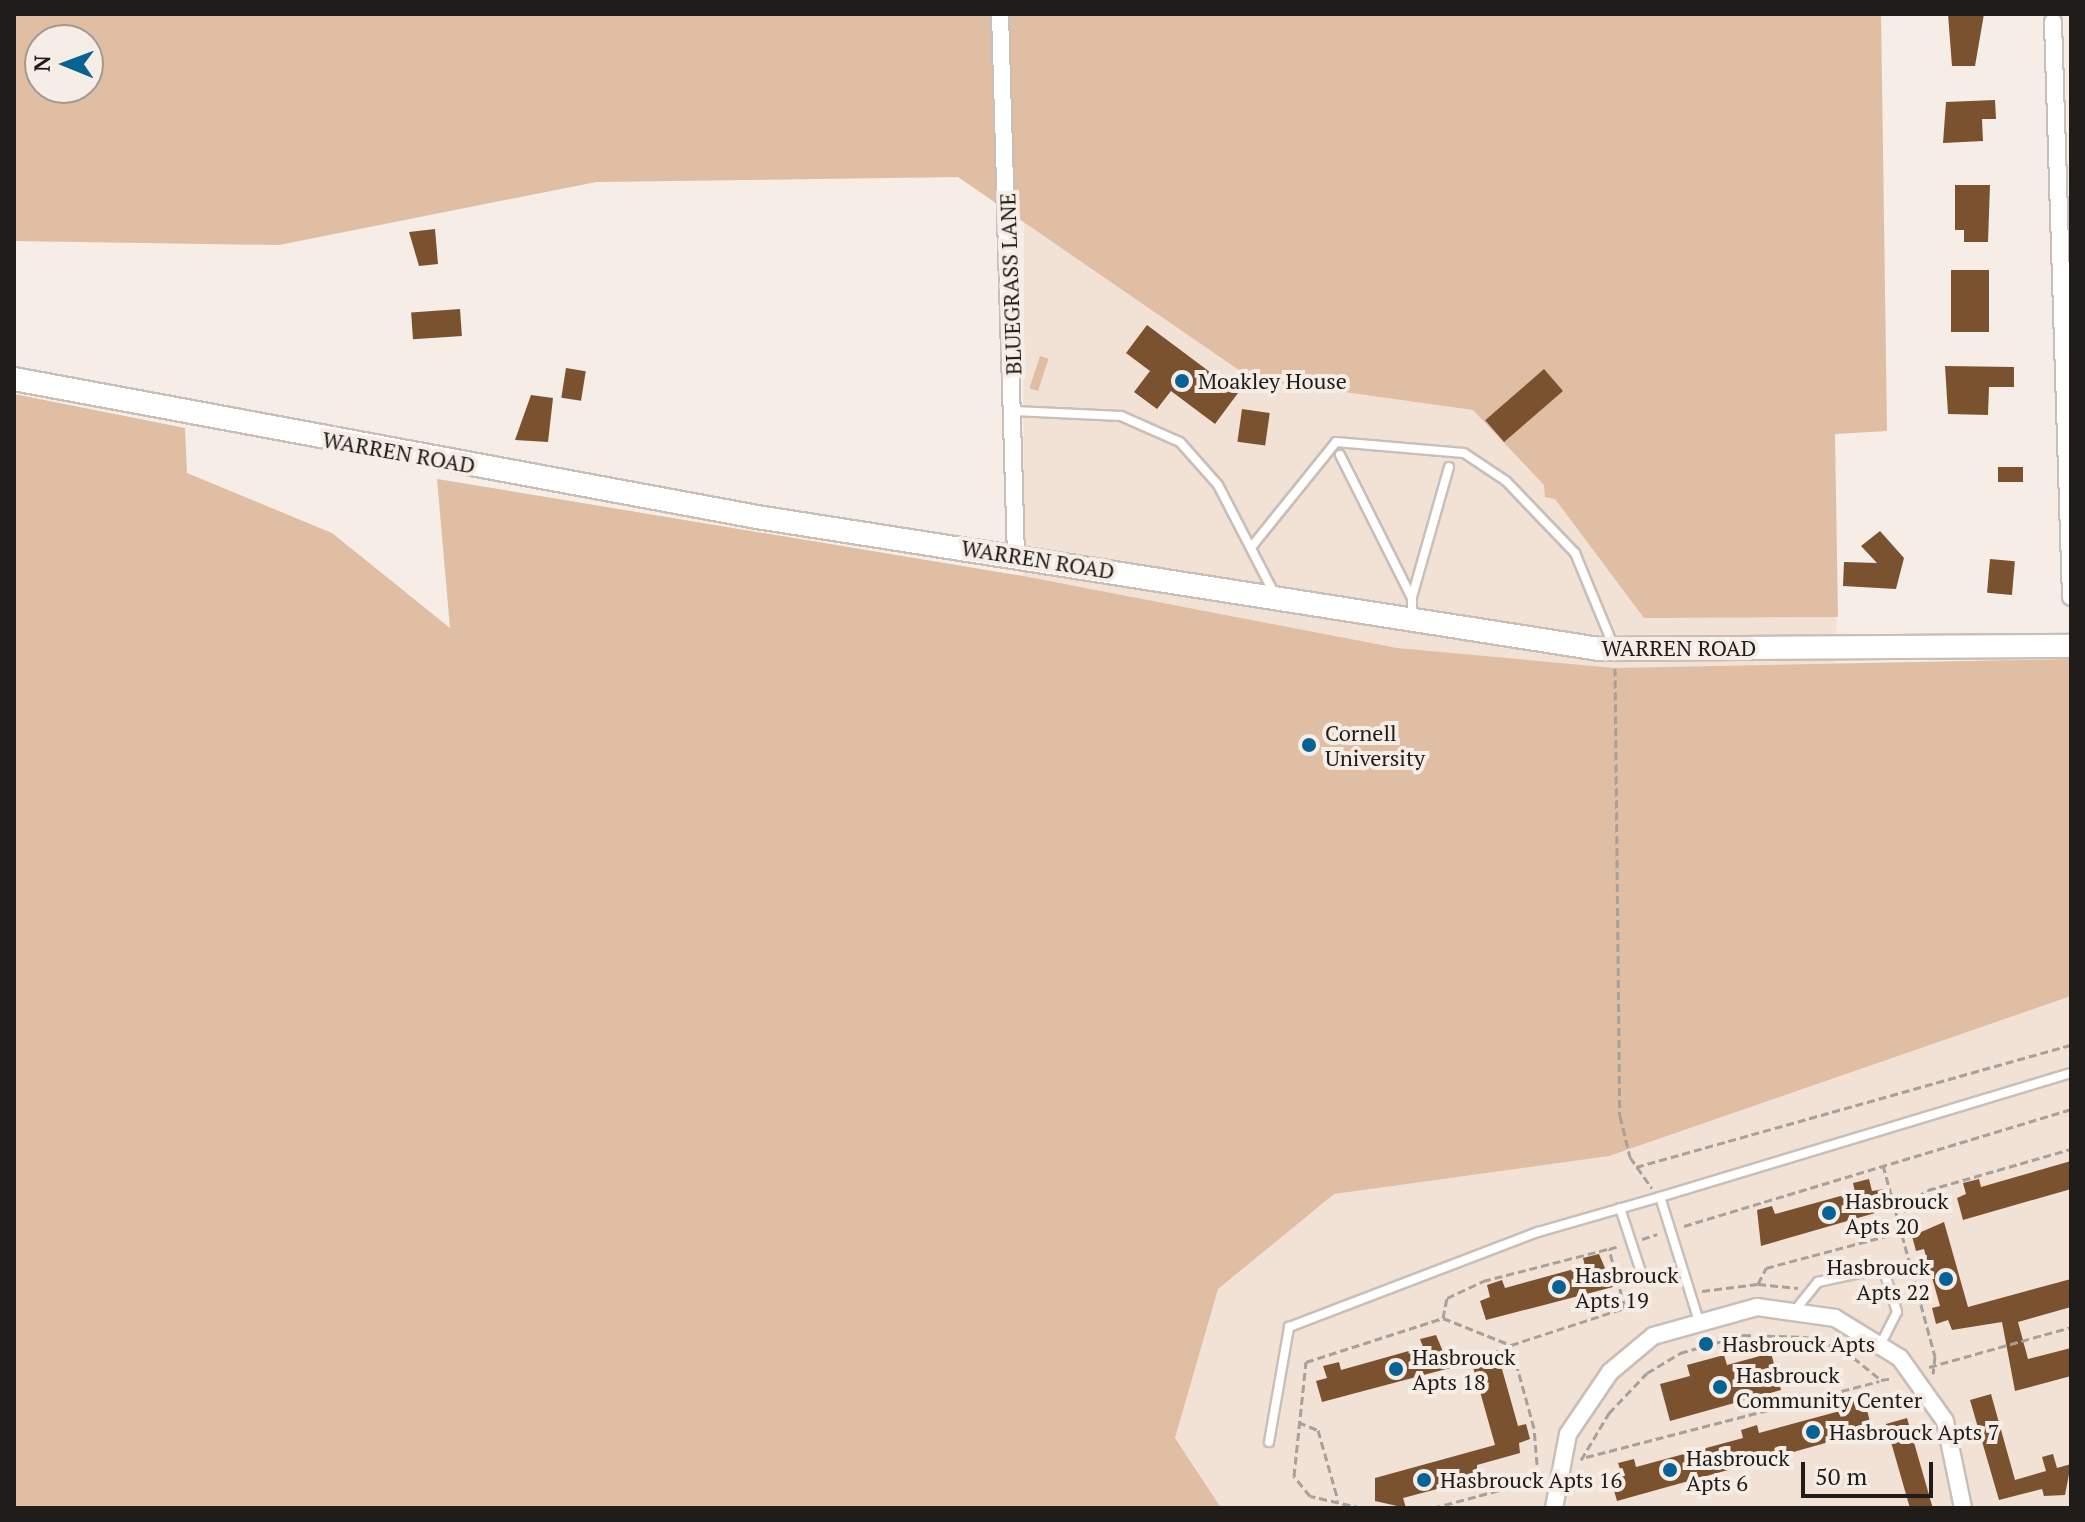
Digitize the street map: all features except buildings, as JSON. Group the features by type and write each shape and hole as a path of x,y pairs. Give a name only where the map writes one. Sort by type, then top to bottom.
{"street":[{"name":"BLUEGRASS LANE","path":"1000,14 1016,555"},
{"path":"2053,22 2071,597"},
{"name":"WARREN ROAD","path":"14,379 757,517 1016,555 1412,622 1615,649 2071,646"},
{"path":"1554,1508 1562,1452 1585,1402 1653,1336 1698,1318 1757,1307 1796,1309 1882,1342 1945,1421 1963,1508"}],"lane":[{"path":"1014,411 1089,412 1152,426 1180,442 1218,485 1253,545 1277,600"},
{"path":"1253,545 1336,442 1464,453 1506,481 1575,553 1615,649"},
{"path":"1340,455 1412,598"},
{"path":"1412,622 1412,598 1449,467"},
{"path":"1269,1442 1289,1327 1620,1208 2071,1073"},
{"path":"1660,1197 1698,1318"},
{"path":"1620,1208 1641,1272"},
{"path":"1796,1309 1808,1289 1883,1268 1897,1312 1882,1342"}],"path":[{"path":"1615,649 1620,1116 1635,1167 1660,1197"},
{"path":"1635,1167 2071,1045"},
{"path":"1443,1318 1447,1298 1483,1281 1633,1242 2071,1109"},
{"path":"1900,1230 1907,1204 1928,1190 2071,1149"},
{"path":"1883,1165 1935,1365 1934,1381"},
{"path":"1684,1226 1687,1238"},
{"path":"1758,1284 1766,1268 1900,1230"},
{"path":"1362,1508 1310,1496 1294,1476 1298,1422 1310,1359 1443,1318 1511,1345 1625,1308 1609,1249"},
{"path":"1698,1277 1704,1293 1758,1284 1808,1289"},
{"path":"1571,1466 1586,1457 1881,1380 1908,1376 1935,1365 2071,1327"},
{"path":"1586,1457 1609,1413 1647,1373 1680,1353 1743,1335 1824,1342 1881,1380"},
{"path":"1511,1345 1534,1428 1539,1498"},
{"path":"1298,1422 1318,1430 1338,1500"},
{"path":"1433,1508 1537,1480"}],"shaded area":[{"name":"Cornell University","path":"14,14 1881,14 1887,431 1834,434 1837,663 2071,659 2071,1508 527,1508 573,934 437,479 1023,576 1024,219 958,177 596,182 279,245 14,241"},
{"path":"14,14 1881,14 1887,431 1835,434 1838,617 1644,618 1555,499 1545,497 1544,485 1473,410 1252,379 958,177 596,182 279,245 14,241"},
{"path":"1040,356 1049,359 1038,391 1029,388"},
{"path":"14,394 185,428 187,473 332,533 450,628 437,479 1023,576 1397,648 1615,668 2071,659 2071,996 1609,1156 1334,1194 1218,1289 1175,1438 1221,1508 14,1508"}],"place":[{"name":"Moakley House","path":"1182,381"},
{"name":"Cornell University","path":"1309,745"},
{"name":"Hasbrouck Apts 20","path":"1829,1213"},
{"name":"Hasbrouck Apts 22","path":"1946,1279"},
{"name":"Hasbrouck Apts 19","path":"1559,1287"},
{"name":"Hasbrouck Apts","path":"1706,1344"},
{"name":"Hasbrouck Apts 18","path":"1396,1369"},
{"name":"Hasbrouck Community Center","path":"1720,1387"},
{"name":"Hasbrouck Apts 7","path":"1813,1432"},
{"name":"Hasbrouck Apts 6","path":"1670,1470"},
{"name":"Hasbrouck Apts 16","path":"1424,1480"}]}
